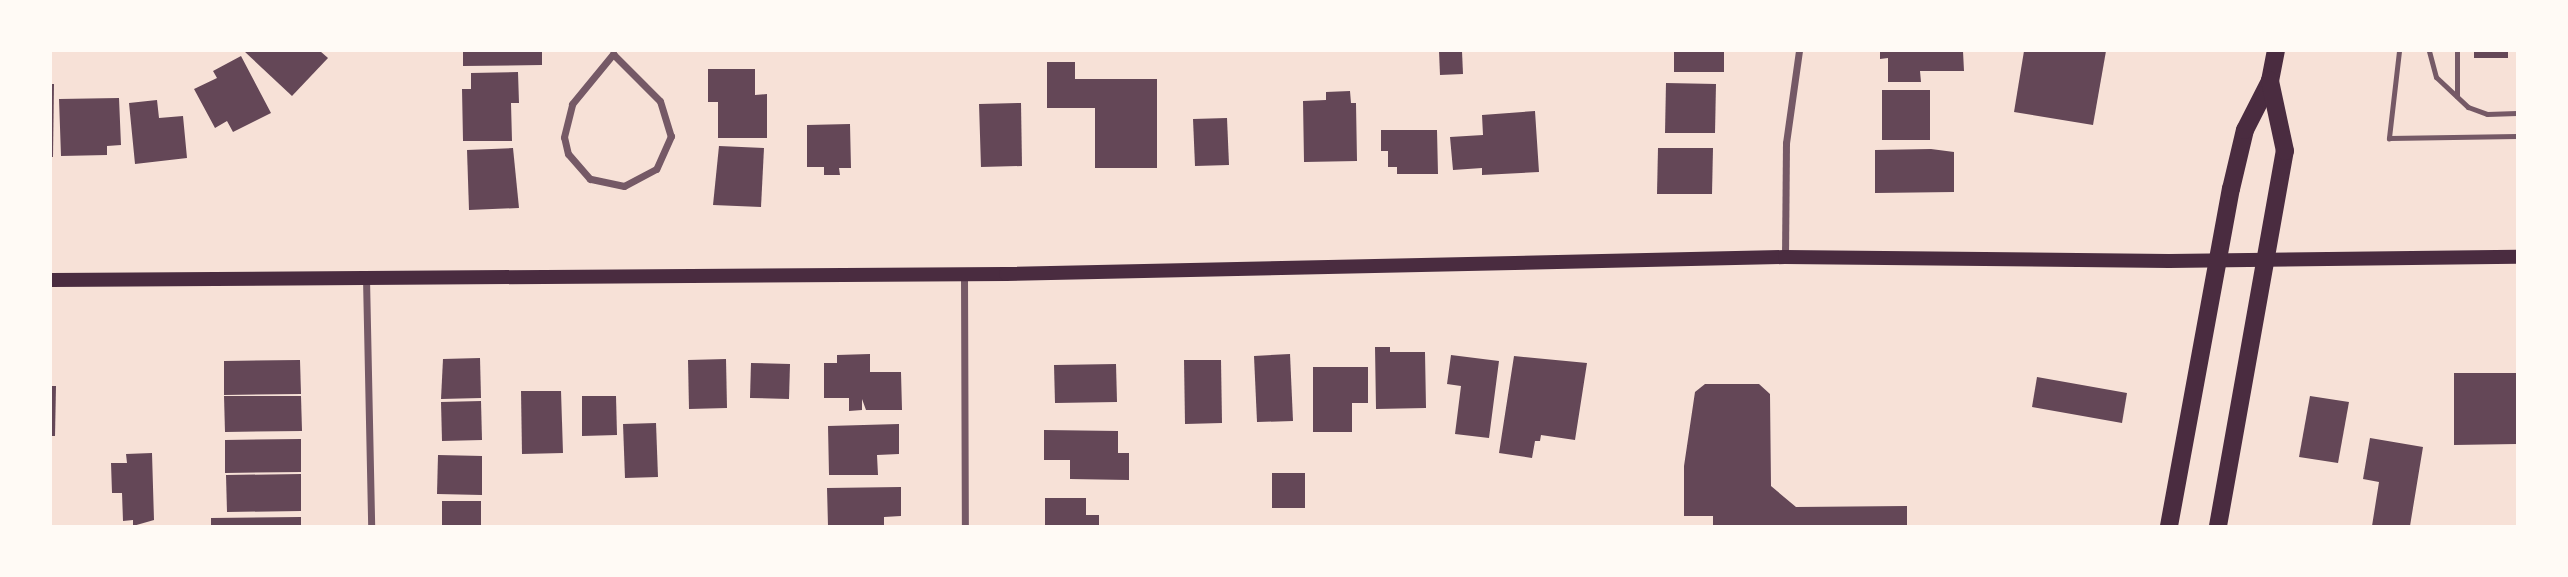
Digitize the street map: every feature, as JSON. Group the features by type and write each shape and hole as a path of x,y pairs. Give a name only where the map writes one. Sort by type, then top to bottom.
{"main road":[{"path":"2169,526 2218,259 2245,130 2270,81 2276,51"},
{"path":"2218,526 2269,258 2285,150 2270,81"},
{"path":"51,280 964,274 1785,257 2517,257"}],"street":[{"path":"1785,257 1786,144 1799,51"},
{"path":"613,52 660,101 671,136 656,169 624,186 590,179 572,161 564,137 572,104 613,52"},
{"path":"964,274 965,526"},
{"path":"366,277 371,526"}],"lane":[{"path":"2399,51 2389,138 2517,136"},
{"path":"2429,51 2436,77 2457,96 2487,114 2517,113"},
{"path":"2457,51 2457,96"}],"building":[{"path":"244,51 320,51 328,58 292,96"},
{"path":"463,51 542,51 542,65 463,66"},
{"path":"1439,51 1462,51 1463,74 1440,75"},
{"path":"1674,51 1724,51 1724,72 1674,72"},
{"path":"1880,51 1963,51 1964,71 1920,71 1921,82 1888,82 1888,58 1880,59"},
{"path":"2024,51 2106,51 2093,125 2014,112"},
{"path":"2474,51 2508,51 2508,58 2474,58"},
{"path":"241,56 271,113 233,132 227,121 215,128 194,89 217,78 213,71"},
{"path":"1047,62 1075,62 1075,79 1157,79 1157,168 1095,168 1095,108 1047,108"},
{"path":"708,69 755,69 755,95 767,94 767,138 718,138 718,102 708,102"},
{"path":"518,72 519,103 511,103 512,141 463,141 462,89 471,89 471,73"},
{"path":"1666,83 1716,84 1715,133 1665,133"},
{"path":"51,84 54,84 53,157 51,157"},
{"path":"1882,90 1930,90 1930,140 1882,140"},
{"path":"1350,91 1351,103 1356,103 1357,161 1304,162 1303,101 1326,100 1326,92"},
{"path":"119,98 121,145 107,146 107,155 61,156 59,99"},
{"path":"157,100 159,118 183,116 187,158 135,164 129,103"},
{"path":"1021,103 1022,166 981,167 979,104"},
{"path":"1535,111 1539,172 1482,175 1482,168 1453,170 1450,137 1483,135 1482,115"},
{"path":"1227,118 1229,165 1195,166 1193,119"},
{"path":"850,124 851,168 839,168 840,175 824,175 824,167 807,167 807,125"},
{"path":"1381,130 1437,130 1438,174 1397,174 1397,167 1388,167 1388,151 1381,151"},
{"path":"719,146 764,148 761,207 713,205"},
{"path":"513,148 519,208 469,210 467,150"},
{"path":"1658,148 1713,148 1712,194 1657,194"},
{"path":"1931,149 1954,152 1954,192 1875,193 1875,150"},
{"path":"1375,347 1390,347 1390,352 1425,352 1426,408 1376,409"},
{"path":"870,354 870,372 901,372 902,410 866,410 862,399 862,410 849,411 849,398 824,398 824,363 837,363 837,355"},
{"path":"1290,354 1293,421 1257,422 1254,356"},
{"path":"1451,355 1499,361 1489,438 1455,434 1461,386 1447,384"},
{"path":"1514,356 1587,363 1575,440 1541,435 1540,441 1535,441 1532,458 1499,453"},
{"path":"480,358 481,398 441,399 443,359"},
{"path":"726,359 727,408 689,409 688,360"},
{"path":"300,360 301,394 224,395 224,361"},
{"path":"1184,360 1221,360 1222,423 1185,424"},
{"path":"751,363 790,364 789,399 750,398"},
{"path":"1116,364 1117,402 1055,403 1054,365"},
{"path":"1313,367 1368,367 1368,403 1352,403 1352,432 1313,432"},
{"path":"2454,373 2517,373 2517,444 2454,445"},
{"path":"2037,377 2127,393 2122,423 2032,407"},
{"path":"1705,384 1759,384 1770,394 1771,486 1796,507 1907,506 1907,526 1713,526 1713,516 1684,516 1684,466 1695,392"},
{"path":"51,386 56,386 55,436 51,436"},
{"path":"521,391 561,391 563,453 522,454"},
{"path":"224,396 301,396 302,431 225,432"},
{"path":"582,396 616,396 617,435 582,436"},
{"path":"2310,396 2349,402 2338,463 2299,457"},
{"path":"481,401 482,440 442,441 441,402"},
{"path":"656,423 658,477 625,478 623,424"},
{"path":"899,424 899,454 877,455 878,475 829,475 828,426"},
{"path":"1044,430 1118,431 1118,453 1129,453 1129,480 1070,479 1070,460 1044,460"},
{"path":"2370,438 2423,447 2410,526 2372,526 2379,482 2363,479"},
{"path":"301,439 301,472 225,473 225,440"},
{"path":"152,453 154,520 133,526 133,520 123,521 122,493 112,493 111,463 127,463 126,454"},
{"path":"438,455 482,456 482,495 437,494"},
{"path":"1272,473 1305,473 1305,508 1272,508"},
{"path":"301,474 301,511 227,512 226,475"},
{"path":"901,487 901,516 884,517 884,526 828,526 827,488"},
{"path":"1045,498 1086,498 1086,515 1099,515 1099,526 1045,526"},
{"path":"442,501 481,501 481,526 442,526"},
{"path":"301,517 301,526 211,526 211,518"}]}
